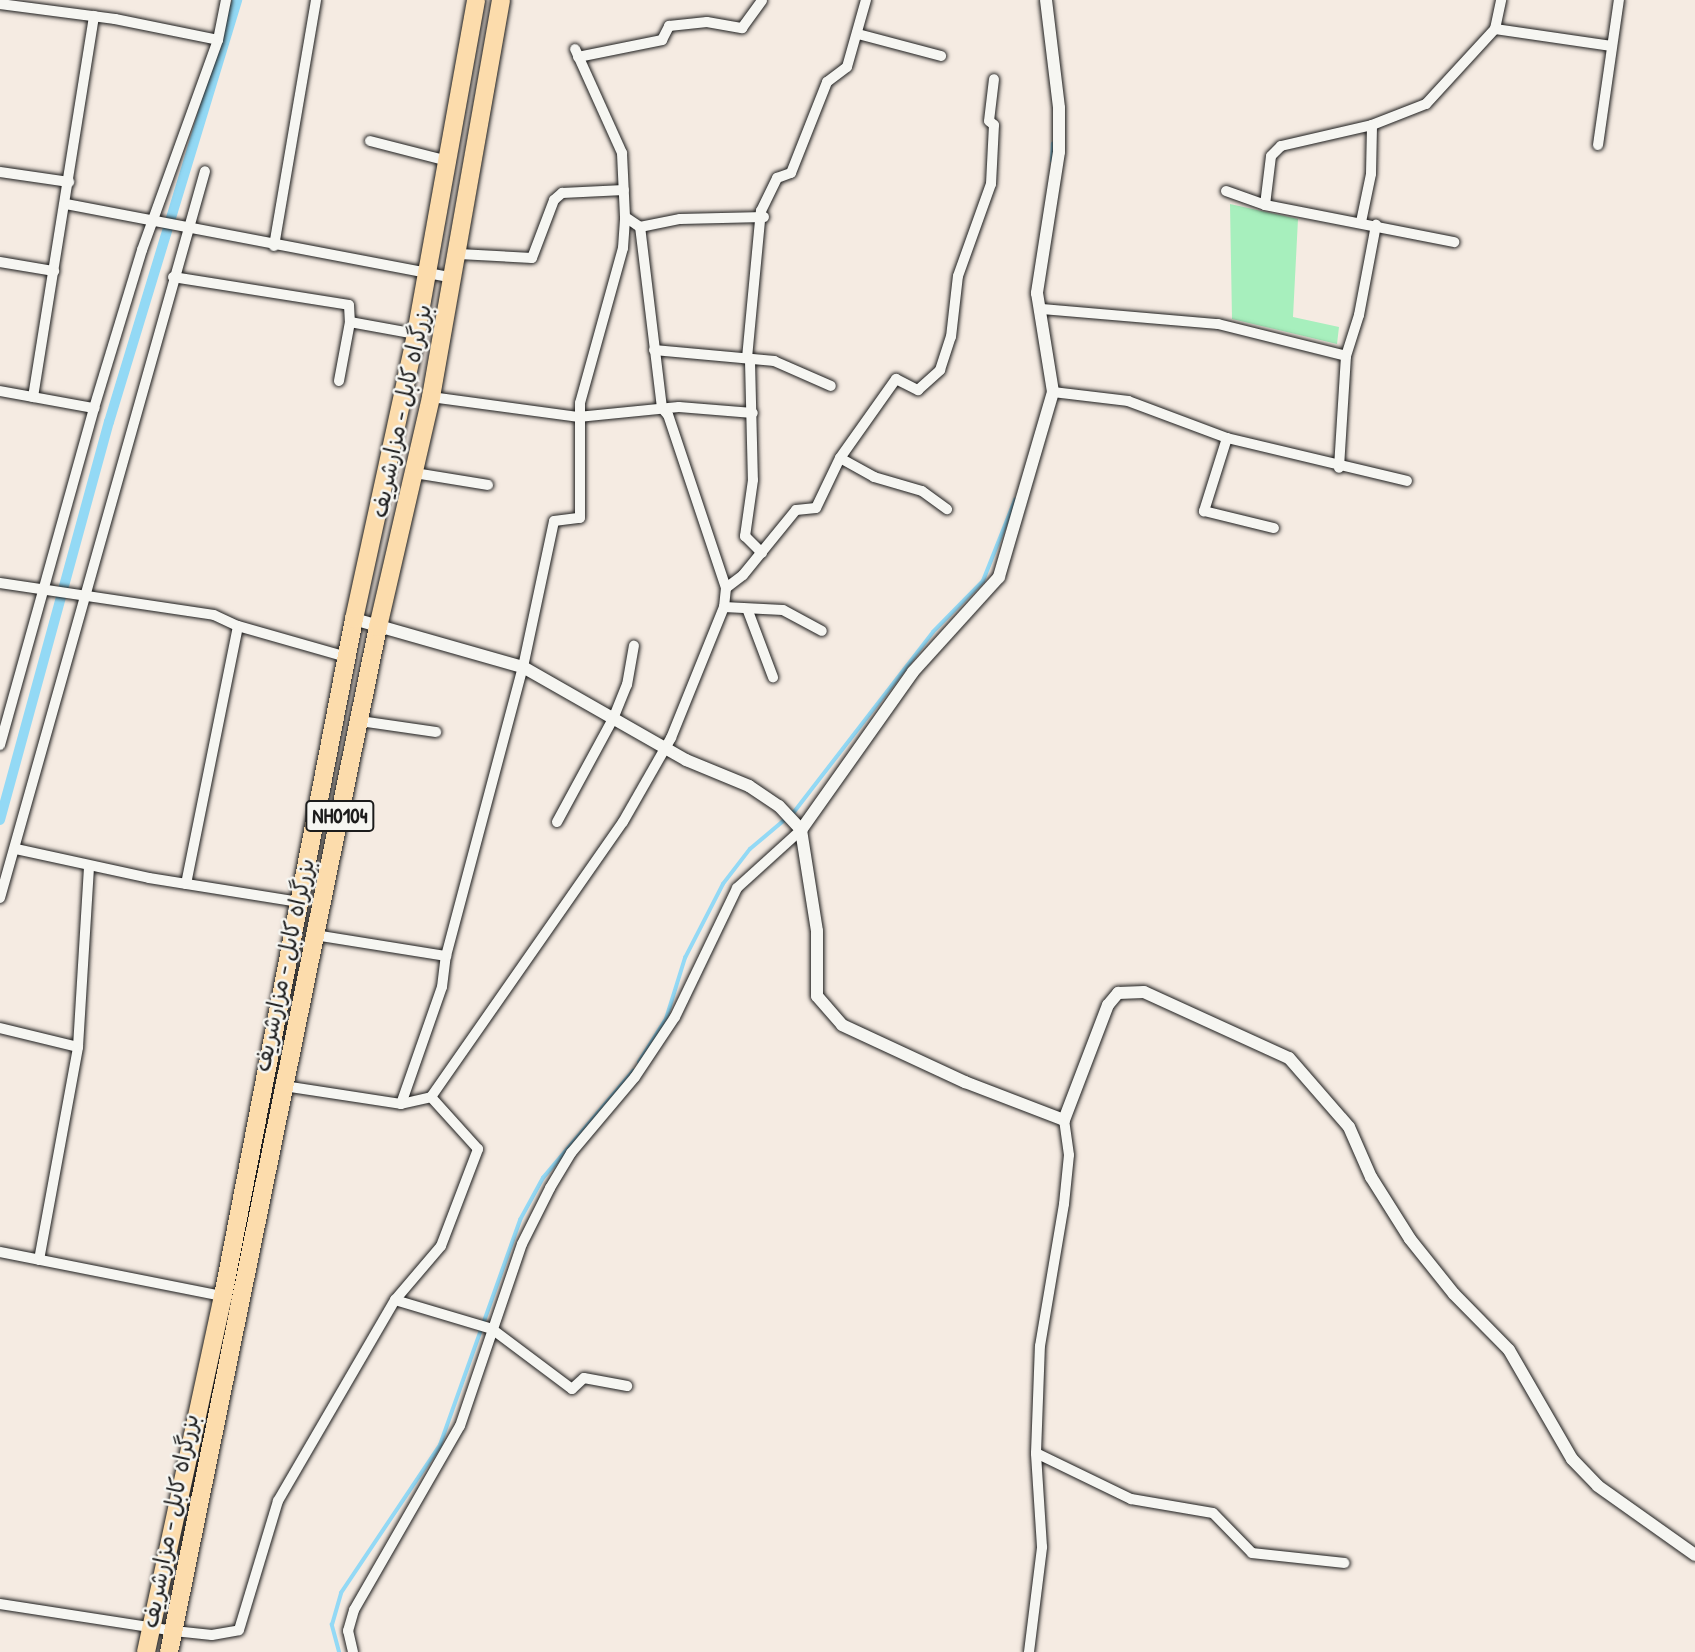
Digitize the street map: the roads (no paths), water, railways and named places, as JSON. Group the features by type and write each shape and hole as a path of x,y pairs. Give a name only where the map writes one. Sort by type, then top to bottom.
{"highway":[{"name":"بزرگراه کابل - مزارشریف","path":"146,1652 223,1296 354,620 416,334 476,0"},
{"name":"بزرگراه کابل - مزارشریف","path":"169,1652 378,627 431,397 459,254 501,0"}],"street":[{"path":"0,745 5,711 52,589 94,408 160,222 218,40 226,0"},
{"path":"274,246 316,0"},
{"path":"401,1104 442,988 446,956 523,667 554,521 580,518 578,417 592,348 623,248 625,218 622,153 576,53 662,40 669,26 707,22 742,28 762,0"},
{"path":"353,1652 348,1631 354,1610 460,1426 486,1327 531,1224 571,1153 635,1077 675,1017 737,888 796,826 913,672 999,578 1053,392 1037,293 1059,152 1059,108 1046,0"},
{"path":"1265,205 1271,156 1281,146 1373,125 1419,110 1495,29 1501,0"},
{"path":"1598,145 1619,0"},
{"path":"762,553 746,536 753,480 753,413 749,359 764,217 761,211 776,177 791,173 827,82 847,67 865,1"},
{"path":"0,4 94,16 218,40"},
{"path":"33,397 94,16"},
{"path":"1495,29 1612,46"},
{"path":"858,34 941,56"},
{"path":"726,588 762,553 796,510 816,508 840,458 897,379 918,390 940,370 951,337 958,276 991,184 995,125 989,121 995,79"},
{"path":"1361,222 1371,174 1373,125"},
{"path":"370,141 448,161"},
{"path":"0,898 16,849 78,592 173,277 183,227 205,171"},
{"path":"0,172 69,182"},
{"path":"459,254 532,258 554,200 562,193 624,190"},
{"path":"1226,191 1265,205 1454,242"},
{"path":"66,204 274,246 454,278"},
{"path":"625,218 640,227 680,219 764,217"},
{"path":"1339,468 1346,356 1359,315 1376,225"},
{"path":"284,1086 401,1104 431,1097 623,822 665,747 724,607 726,588 668,415 662,408 640,227"},
{"path":"0,262 54,271"},
{"path":"173,277 343,303 351,310 339,381"},
{"path":"1041,309 1218,324 1346,356"},
{"path":"350,322 416,334"},
{"path":"654,350 774,361 831,386"},
{"path":"0,391 94,408"},
{"path":"1053,392 1128,401 1227,438 1339,468 1407,481"},
{"path":"431,397 578,417 662,408 753,413"},
{"path":"1227,438 1204,512 1274,528"},
{"path":"840,458 874,477 922,491 947,509"},
{"path":"415,473 488,485"},
{"path":"0,583 78,592 214,615 238,626 347,657"},
{"path":"724,607 748,611 783,610 822,631"},
{"path":"748,611 773,677"},
{"path":"354,620 523,667 613,719 779,806 796,826 814,899 817,996 828,1010 842,1025 965,1083 1064,1120"},
{"path":"186,884 238,626"},
{"path":"557,822 613,719 627,685 635,646"},
{"path":"360,721 436,732"},
{"path":"16,849 89,866 299,902"},
{"path":"39,1260 78,1047 89,866"},
{"path":"315,935 446,956"},
{"path":"1029,1652 1042,1547 1036,1453 1040,1346 1069,1155 1064,1120 1108,1005 1118,993 1144,992 1289,1058 1349,1127 1371,1177 1409,1239 1454,1294 1509,1350 1572,1459 1598,1486 1695,1555"},
{"path":"0,1028 78,1047"},
{"path":"0,1604 152,1625 174,1631 212,1635 239,1630 278,1502 395,1300 441,1246 478,1149 431,1097"},
{"path":"0,1252 223,1296"},
{"path":"395,1300 486,1327 572,1389 584,1378 627,1386"},
{"path":"1036,1453 1131,1499 1213,1513 1252,1553 1344,1563"}],"waterway":[{"path":"0,820 109,422 237,0"},
{"path":"1052,161 1053,144"},
{"path":"639,1062 666,1019 685,958 723,884 750,849 794,812 933,632 983,581 1015,500"},
{"path":"339,1652 332,1625 341,1593 440,1445 520,1220 543,1178 633,1071"}]}
